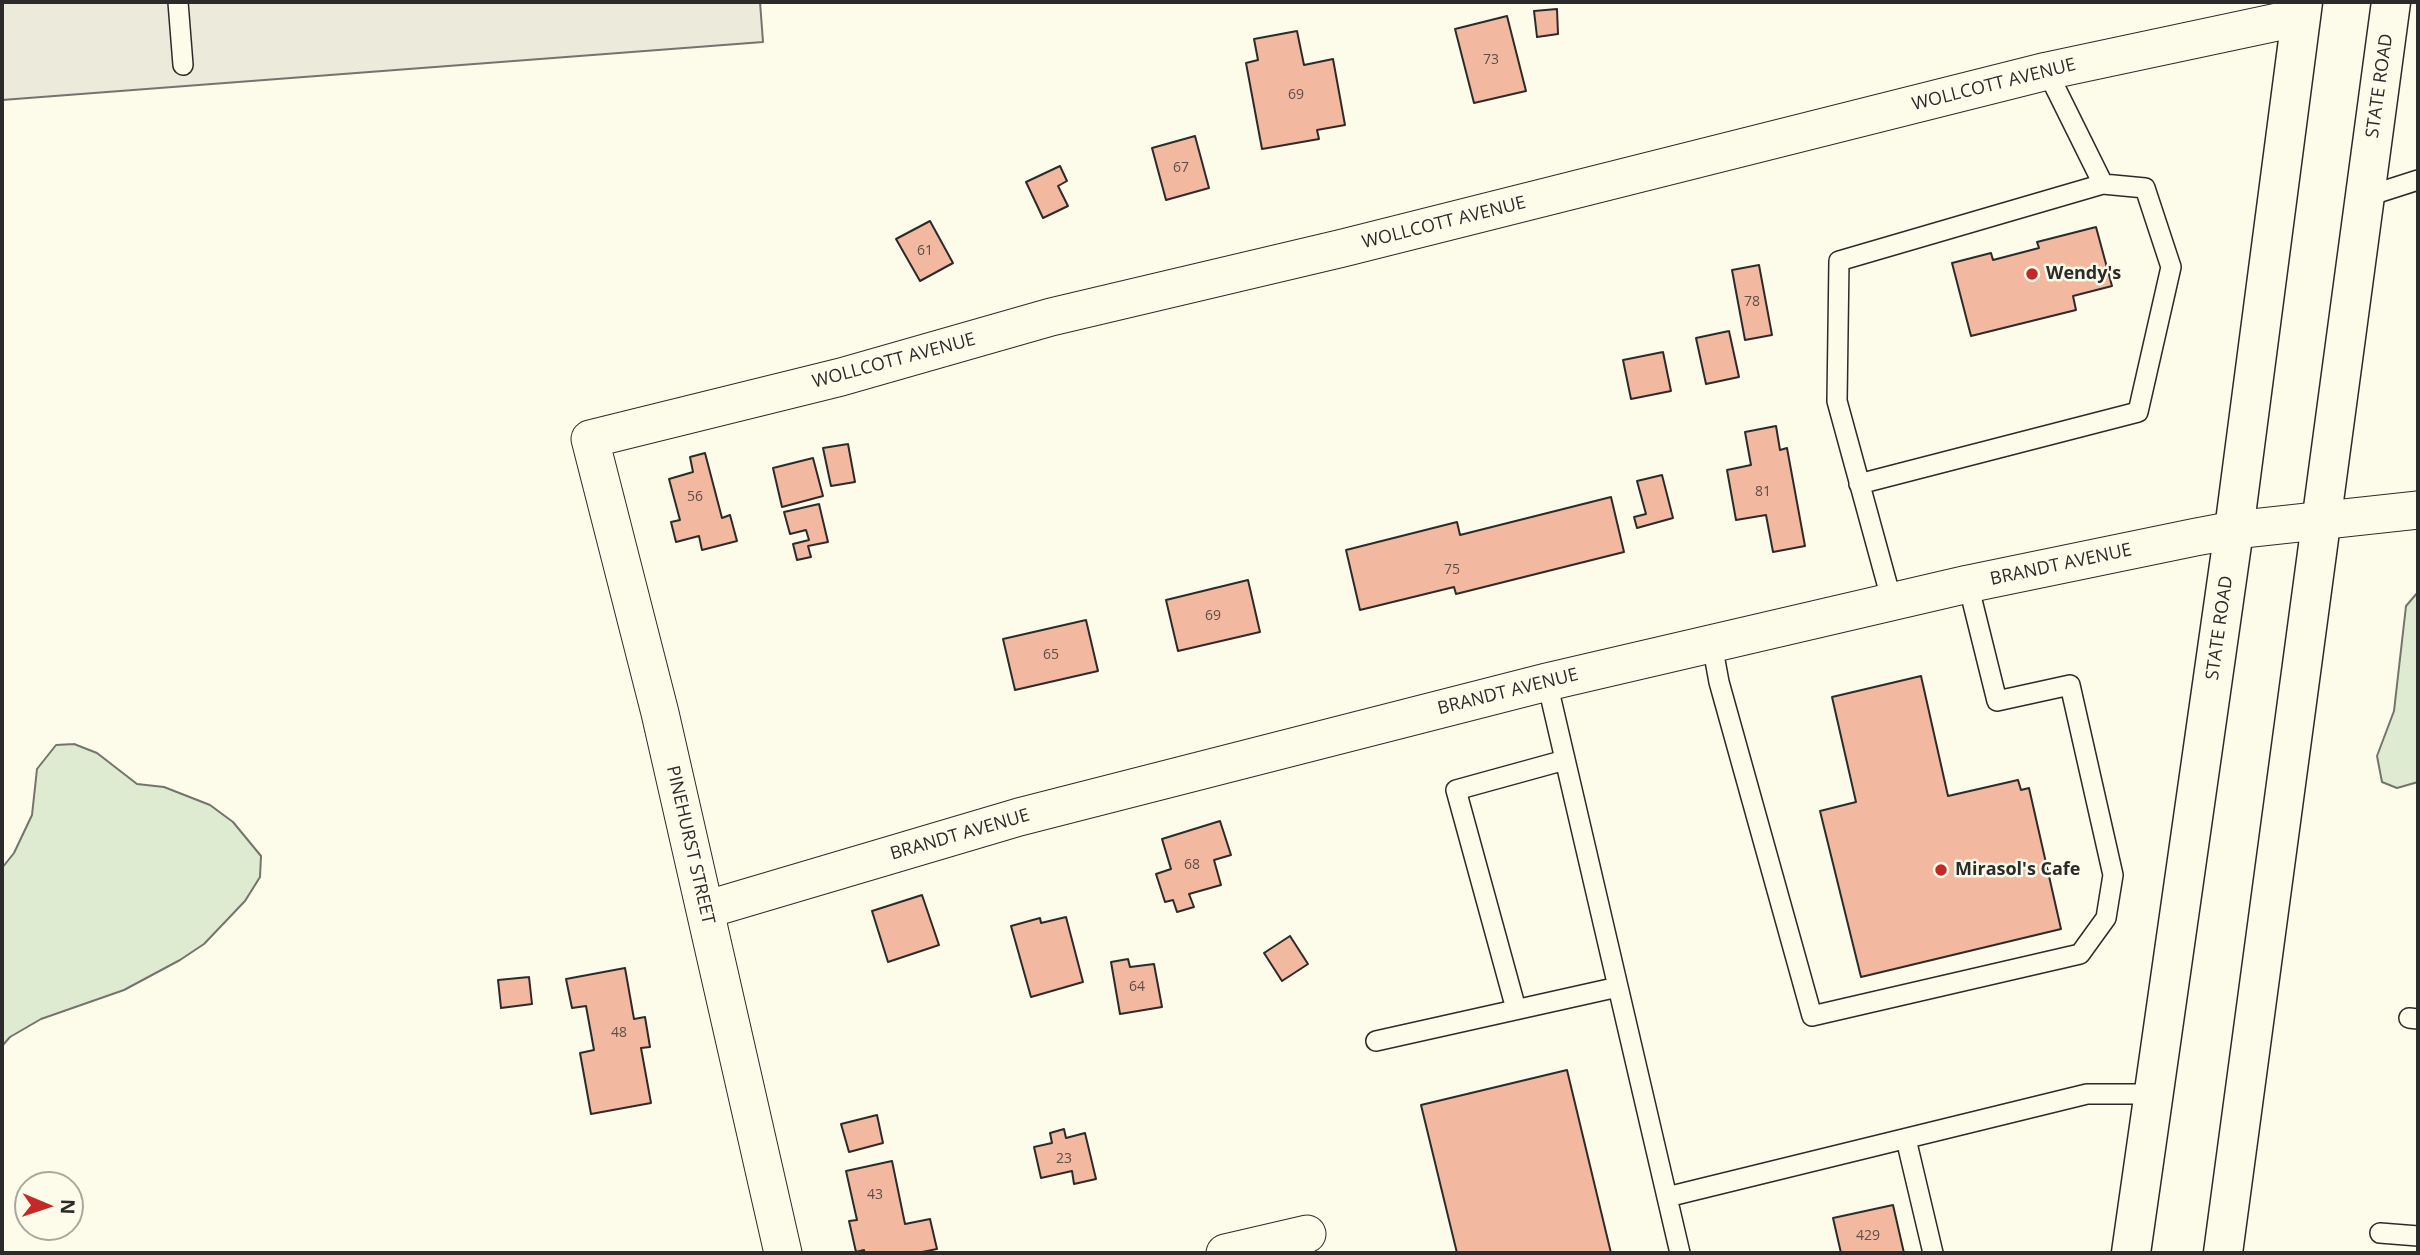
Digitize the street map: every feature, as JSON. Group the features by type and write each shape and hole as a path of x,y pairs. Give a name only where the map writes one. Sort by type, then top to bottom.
{"main road":[{"name":"STATE ROAD","path":"2222,1253 2391,2"},
{"name":"STATE ROAD","path":"2131,1253 2234,530 2302,9"}],"street":[{"name":"WOLLCOTT AVENUE","path":"590,439 841,377 1051,317 1343,248 2302,9"},
{"name":"PINEHURST STREET","path":"590,439 660,713 783,1253"},
{"name":"BRANDT AVENUE","path":"705,910 1019,817 1547,682 1892,601 2234,530 2418,510"},
{"path":"1225,1253 1307,1234"}],"lane":[{"path":"178,2 183,65"},
{"path":"2047,71 2103,184"},
{"path":"2365,197 2418,180"},
{"path":"1859,484 2138,412 2171,267 2145,188 2103,184 1839,261 1837,401 1859,484 1892,601"},
{"path":"1712,644 1723,695 1812,1016 2080,954 2106,918 2113,875 2070,685 1997,701 1968,584"},
{"path":"1547,682 1680,1253"},
{"path":"1516,1009 1456,790 1565,760"},
{"path":"1377,1041 1618,987"},
{"path":"1667,1197 2087,1094 2152,1094"},
{"path":"1906,1139 1933,1253"},
{"path":"2380,1233 2418,1236"}],"green space":[{"path":"2418,592 2418,782 2397,788 2382,782 2377,756 2394,711 2406,606"},
{"path":"74,744 97,753 137,784 164,787 210,805 233,822 261,856 260,877 245,901 204,944 180,960 124,990 41,1019 10,1037 2,1046 2,868 14,853 32,815 37,769 56,745"}],"shaded area":[{"path":"2,2 760,2 763,42 2,100"}],"building":[{"path":"1557,9 1558,34 1537,37 1534,11"},
{"path":"1507,16 1526,91 1474,103 1455,29"},
{"path":"1297,31 1304,65 1333,59 1345,125 1317,130 1319,139 1262,149 1246,63 1258,60 1254,39"},
{"path":"1195,136 1209,188 1166,200 1152,148"},
{"path":"1060,166 1067,181 1058,186 1068,206 1043,218 1026,182"},
{"path":"930,221 953,263 920,281 896,239"},
{"name":"Wendy's","path":"2096,227 2112,286 2073,296 2076,310 1971,336 1952,263 1991,253 1993,260 2039,248 2037,242"},
{"path":"1759,265 1772,335 1745,340 1732,270"},
{"path":"1729,331 1739,377 1706,384 1696,338"},
{"path":"1663,352 1671,391 1631,399 1623,360"},
{"path":"1776,426 1780,450 1787,448 1805,546 1773,552 1766,515 1736,520 1727,470 1751,465 1745,432"},
{"path":"848,444 855,482 831,486 823,448"},
{"path":"705,453 722,518 730,515 737,541 702,550 699,536 676,542 671,522 680,520 669,479 693,472 690,457"},
{"path":"813,458 823,496 782,507 773,468"},
{"path":"1662,475 1673,518 1637,528 1634,517 1646,514 1637,481"},
{"path":"1611,497 1624,552 1456,594 1454,587 1360,610 1346,550 1457,522 1460,535"},
{"path":"819,504 828,542 808,546 811,557 797,560 793,544 809,540 806,530 790,534 784,512"},
{"path":"1248,580 1260,632 1178,651 1166,600"},
{"path":"1086,620 1098,671 1015,690 1003,639"},
{"name":"Mirasol's Cafe","path":"1921,676 1948,796 2018,780 2021,790 2029,788 2061,929 1861,977 1820,811 1856,802 1832,697"},
{"path":"1220,821 1231,855 1214,860 1221,885 1189,894 1194,907 1177,912 1173,900 1165,902 1156,874 1171,869 1162,839"},
{"path":"922,895 939,945 888,962 872,911"},
{"path":"1066,917 1083,982 1031,997 1011,926 1040,918 1041,923"},
{"path":"1290,936 1308,964 1282,981 1264,953"},
{"path":"1128,959 1130,967 1154,964 1162,1007 1120,1014 1111,962"},
{"path":"625,968 634,1019 645,1017 650,1047 641,1048 651,1103 591,1114 580,1053 594,1050 586,1006 572,1008 566,979"},
{"path":"529,977 532,1004 501,1008 498,980"},
{"path":"1567,1070 1611,1253 1457,1253 1421,1105"},
{"path":"877,1115 883,1143 849,1152 841,1124"},
{"path":"1064,1129 1066,1138 1085,1133 1096,1179 1074,1184 1072,1171 1041,1178 1034,1147 1052,1143 1050,1133"},
{"path":"892,1161 905,1224 930,1219 937,1249 917,1253 865,1253 864,1250 856,1252 849,1221 857,1220 846,1171"},
{"path":"1893,1205 1904,1253 1841,1253 1833,1218"}],"place":[{"name":"Wendy's","path":"2032,274"},
{"name":"Mirasol's Cafe","path":"1941,870"}]}
